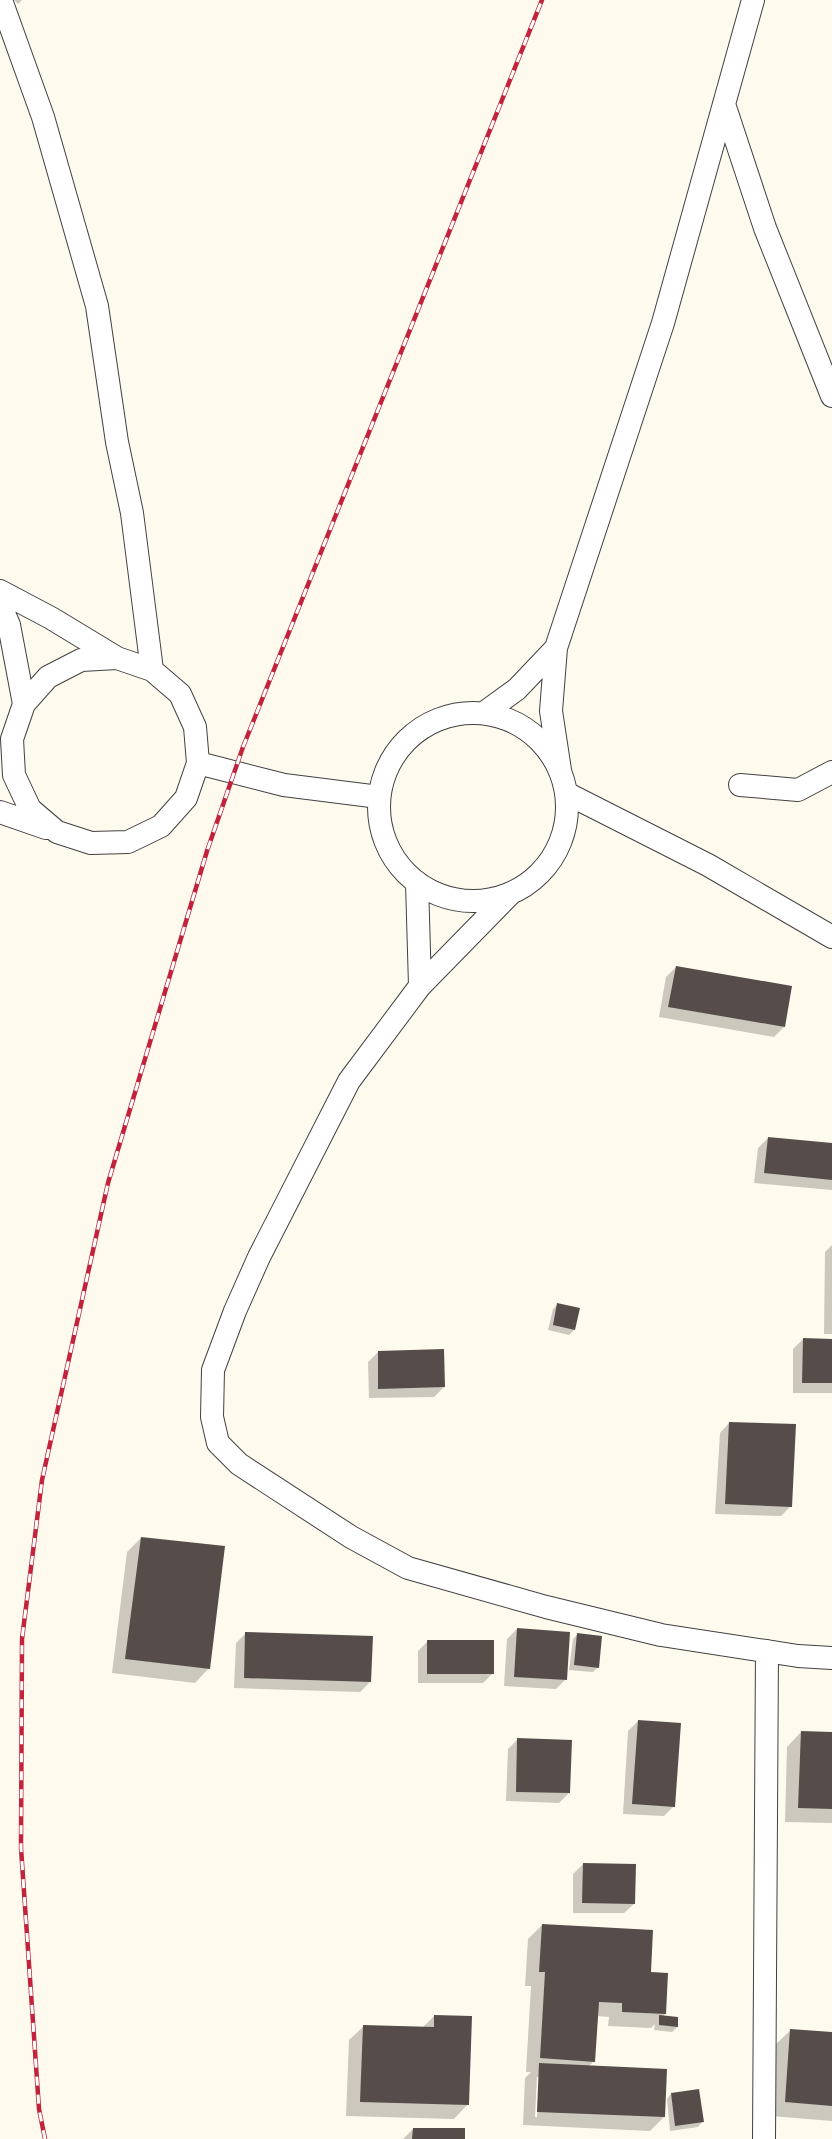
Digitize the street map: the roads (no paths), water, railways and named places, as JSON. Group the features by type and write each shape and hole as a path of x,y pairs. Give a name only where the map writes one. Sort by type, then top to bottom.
{"street":[{"path":"1,0 43,117 97,306 117,442 132,513 152,670"},
{"path":"753,0 663,323 556,648 551,711 560,770 566,793 567,818 558,847 548,863 531,881 510,894 420,986 349,1081 259,1257 235,1312 213,1370 212,1417 218,1443 239,1464 350,1537 408,1568 546,1607 661,1635 798,1656 832,1658"},
{"path":"724,104 764,228 832,396"},
{"path":"0,591 51,618 117,658 152,670 180,694 195,727 198,764 186,798 161,826 128,842 91,843 0,812"},
{"path":"0,604 9,625 24,704"},
{"path":"484,714 517,689 556,648"},
{"path":"57,832 30,809 14,775 6,742 24,704 48,677 81,660 117,658"},
{"path":"510,894 486,901 462,901 438,895 417,883 399,866 386,845 380,821 379,797 386,773 398,751 415,733 436,721 460,714 484,714 508,720 530,732 547,749 560,770"},
{"path":"198,764 284,785 379,797"},
{"path":"740,785 798,790 832,772"},
{"path":"566,793 708,865 832,937"},
{"path":"417,883 420,986"},
{"path":"764,2139 767,1651"}],"railway":[{"path":"45,2139 39,2109 21,1848 22,1639 42,1480 108,1183 207,851 243,747 542,0"}]}
